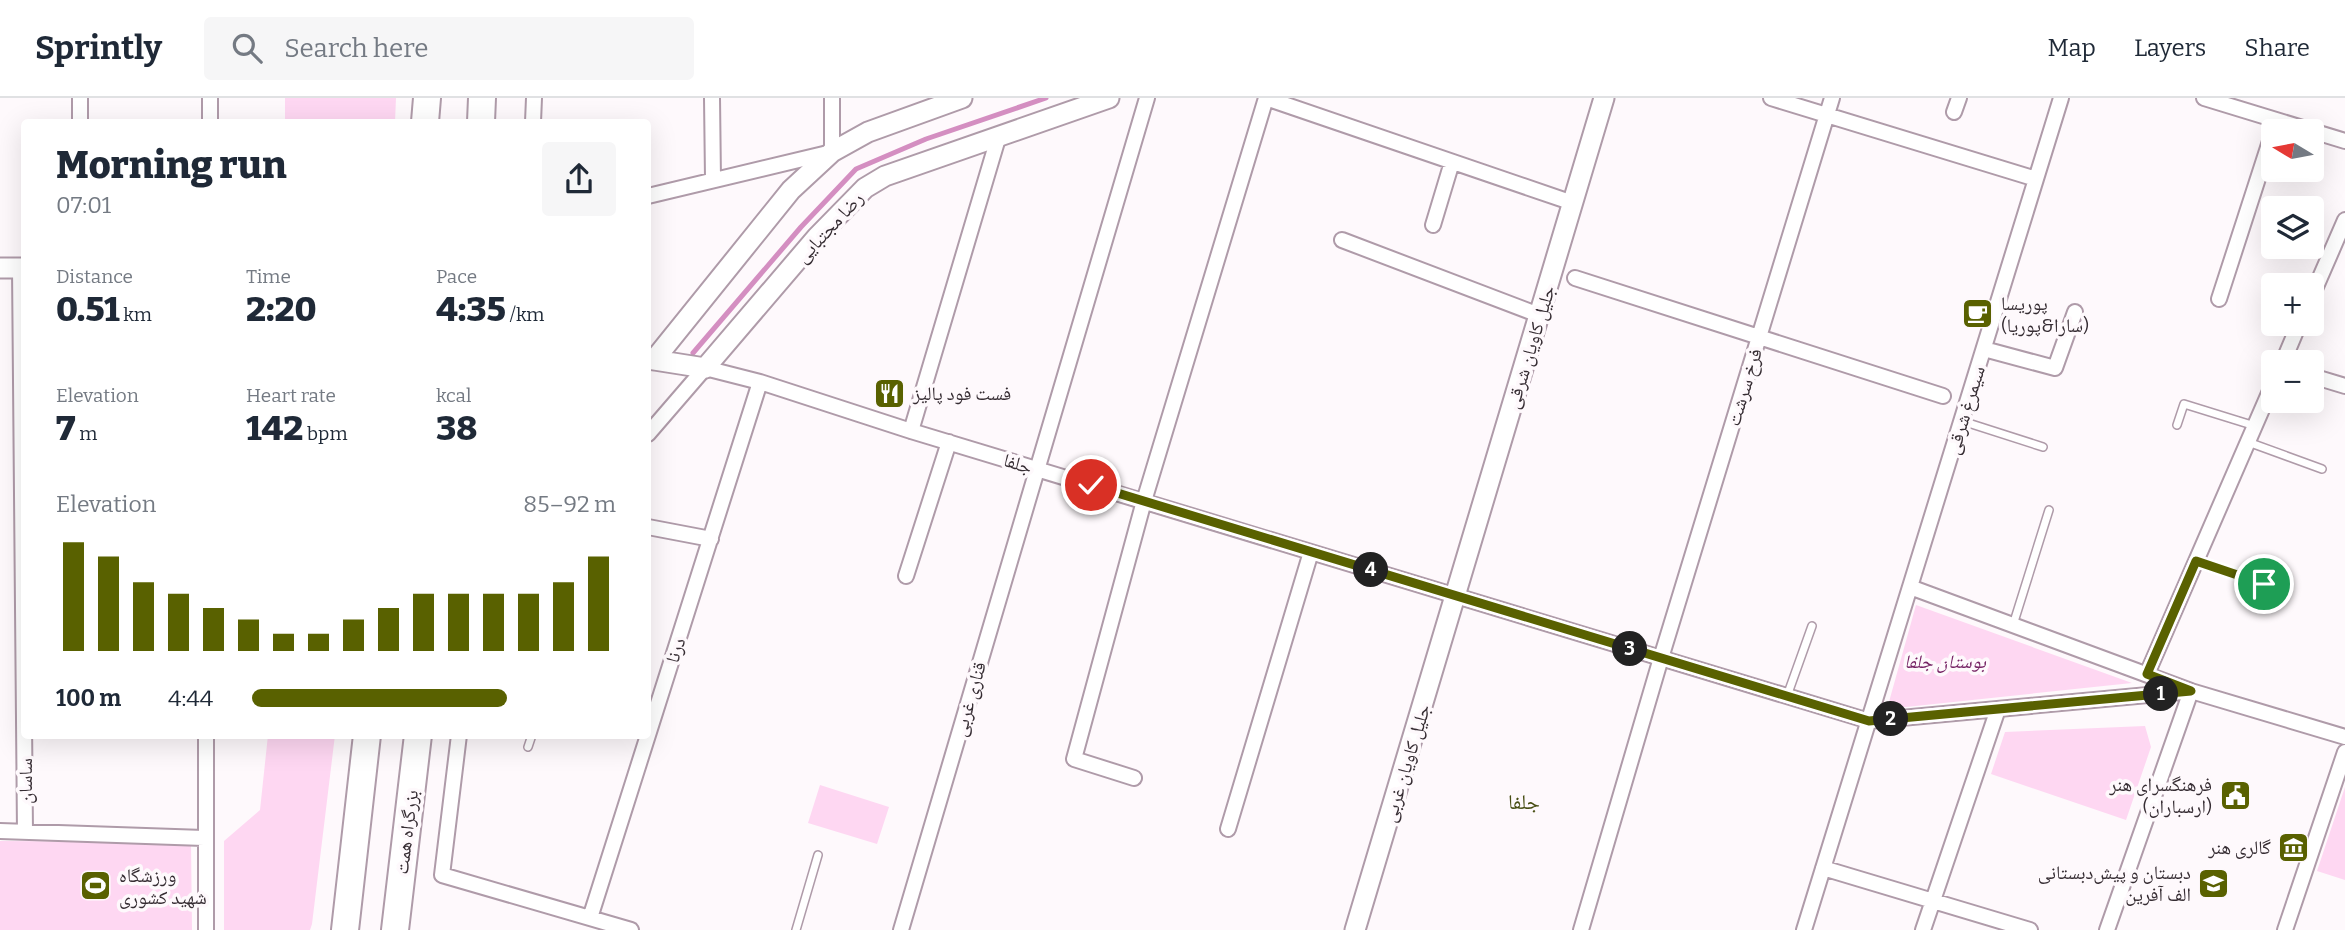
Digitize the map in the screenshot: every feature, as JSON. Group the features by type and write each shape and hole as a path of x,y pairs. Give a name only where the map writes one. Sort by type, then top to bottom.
{"highway":[{"path":"425,119 426,98"},
{"path":"481,119 482,98"},
{"path":"345,930 367,739"},
{"name":"بزرگراه همت","path":"395,930 418,739"},
{"path":"332,930 354,864"}],"main road":[{"path":"651,361 791,190 832,152 868,132 962,98"},
{"name":"رضا مجتبایی","path":"705,368 817,237 865,188 885,176 1109,98"},
{"name":"جلیل کاویان شرقی","path":"1456,596 1604,98"},
{"path":"0,268 21,268"},
{"name":"جلفا","path":"651,362 705,368"},
{"name":"جلیل کاویان غربی","path":"1355,930 1456,596"}],"street":[{"path":"80,98 80,119"},
{"path":"210,98 210,119"},
{"path":"533,119 534,98"},
{"path":"712,98 713,179"},
{"path":"651,195 832,152 832,98"},
{"name":"قناری غربی","path":"901,930 1147,98"},
{"path":"1134,778 1074,759 1144,501 1266,98 1573,203"},
{"path":"1771,98 2036,179"},
{"name":"فرخ سرشت","path":"1581,930 1832,98"},
{"name":"سیمرغ شرقی","path":"1804,930 2061,98"},
{"path":"2204,98 2261,122"},
{"path":"911,431 999,135"},
{"path":"2324,137 2345,141"},
{"path":"1433,225 1452,162"},
{"path":"2219,299 2261,171"},
{"path":"2322,273 2345,220"},
{"path":"1342,240 1539,315"},
{"path":"1575,278 1943,396"},
{"path":"1984,349 2055,368 2076,313"},
{"path":"651,431 705,368"},
{"name":"جلفا","path":"705,368 760,382 911,431 1869,721"},
{"path":"2324,380 2345,386"},
{"name":"درنا","path":"651,727 760,382"},
{"path":"2147,674 2261,412"},
{"path":"906,576 949,442"},
{"path":"651,528 711,539"},
{"path":"1228,829 1311,552"},
{"path":"1910,587 2191,691 2345,737"},
{"path":"1869,721 2191,691"},
{"path":"2108,930 2191,691"},
{"path":"1923,930 1998,709"},
{"name":"ساسان","path":"25,739 25,832"},
{"path":"206,739 206,930"},
{"path":"459,739 442,876 631,930"},
{"name":"درنا","path":"590,918 647,739"},
{"path":"2285,930 2345,752"},
{"path":"0,831 205,838"},
{"path":"1823,868 2029,930"}],"lane":[{"path":"2177,425 2184,404 2255,426"},
{"path":"1962,421 2043,447"},
{"path":"2248,442 2322,468"},
{"path":"2013,625 2049,510"},
{"path":"2196,561 2264,584"},
{"path":"1787,696 1812,626"},
{"path":"528,747 531,739"},
{"path":"796,930 818,855"}],"green space":[{"path":"285,98 396,98 395,119 285,119"},
{"name":"بوستان جلفا","path":"1916,605 2132,683 1887,709"},
{"path":"2145,726 2151,747 2126,820 1991,774 2005,732"},
{"path":"268,739 335,739 310,930 224,930 224,841 260,810"},
{"path":"820,785 889,807 877,844 808,823"},
{"path":"2345,787 2345,880 2317,871"},
{"name":"ورزشگاه شهید کشوری","path":"0,841 191,842 192,930 0,930"}],"waterway":[{"path":"693,353 801,227 856,169 926,139 1046,98"}],"place":[{"name":"پوریسا (سارا&پوریا)","path":"1978,314"},
{"name":"فست فود پالیز","path":"890,393"},
{"name":"فرهنگسرای هنر (ارسباران)","path":"2235,795"},
{"name":"گالری هنر","path":"2294,847"},
{"name":"دبستان و پیش‌دبستانی الف آفرین","path":"2214,883"},
{"name":"ورزشگاه شهید کشوری","path":"96,886"}],"district":[{"name":"جلفا","path":"1524,802"}],"route":[{"path":"1091,485 1869,721 2191,691 2147,674 2196,561 2264,584"}]}
